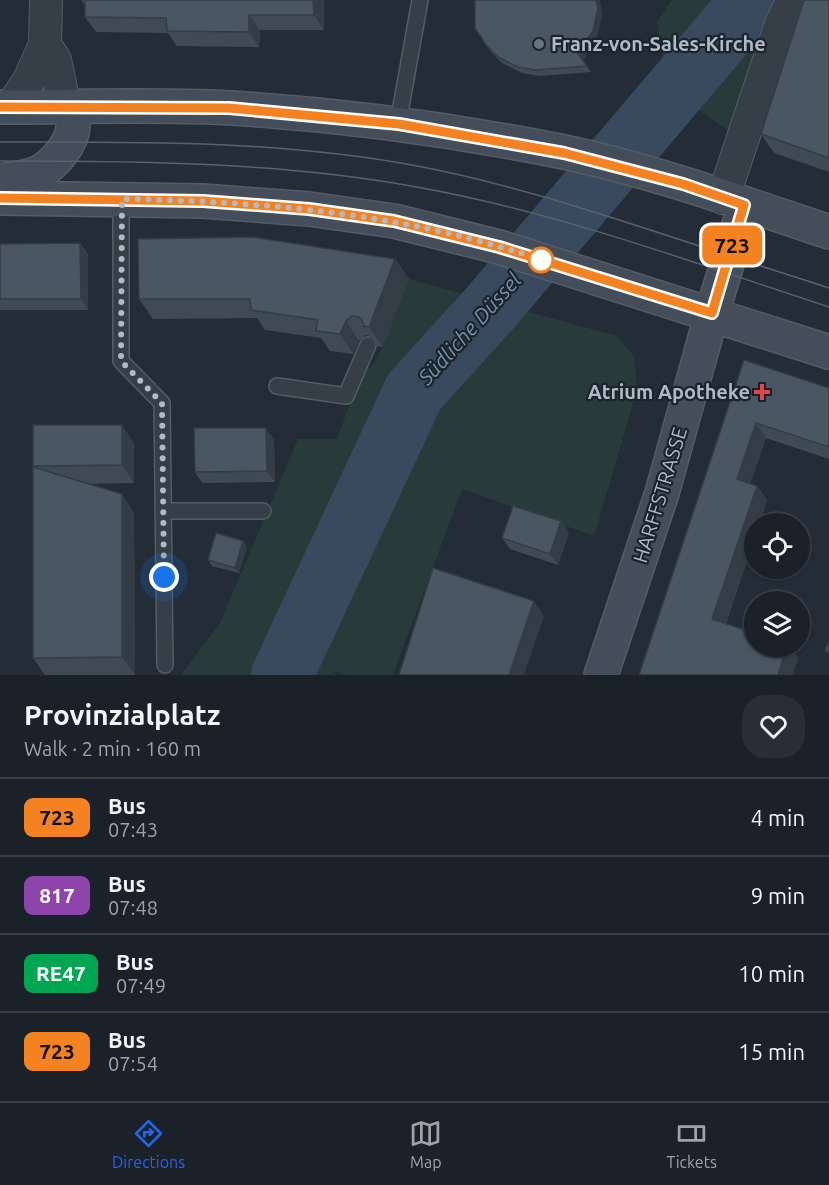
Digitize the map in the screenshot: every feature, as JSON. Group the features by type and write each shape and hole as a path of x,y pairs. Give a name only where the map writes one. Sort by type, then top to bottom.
{"main road":[{"path":"4,105 229,108 399,124 564,153 668,180 829,232"},
{"path":"0,181 38,173 54,161 68,142 74,124 65,106"},
{"path":"0,198 203,201 309,209 394,221 499,247 829,352"},
{"name":"HARFFSTRASSE","path":"600,675 662,493 712,313 734,202"}],"street":[{"path":"4,105 28,82 45,45 46,0"},
{"path":"734,202 781,24 793,0"},
{"path":"45,45 55,60 65,106"}],"lane":[{"path":"399,124 420,0"},
{"path":"122,199 121,361 162,403 165,665"},
{"path":"277,386 346,396 368,345"},
{"path":"163,511 263,510"}],"shaded area":[{"path":"672,0 798,0 739,137 711,119 666,84 657,21"},
{"path":"409,279 617,336 634,356 637,391 594,536 462,489 393,675 346,675 334,671 332,675 181,675 220,623 298,439 337,439 357,383 383,347"}],"building":[{"path":"85,0 313,0 314,15 249,15 249,32 167,31 166,18 85,17"},
{"name":"Franz-von-Sales-Kirche","path":"475,0 596,0 598,8 593,31 578,54 587,66 536,70 518,67 498,57 475,28"},
{"path":"804,0 829,0 829,158 761,134"},
{"path":"252,237 395,259 369,327 364,326 359,317 352,316 346,321 340,334 316,331 318,320 251,310 250,299 139,299 138,239"},
{"path":"80,243 81,299 0,299 0,244"},
{"path":"744,360 829,388 829,447 756,423 737,479 757,486 748,513 744,513 744,524 712,619 744,630 744,657 784,657 778,675 639,675"},
{"path":"33,425 122,425 122,465 33,466"},
{"path":"194,428 266,428 267,471 195,472"},
{"path":"33,467 122,494 122,657 33,658"},
{"path":"513,506 561,521 550,554 502,538"},
{"path":"216,533 243,541 235,568 208,560"},
{"path":"433,568 534,601 509,675 399,675"},
{"path":"829,641 829,653 825,651"}],"waterway":[{"name":"Südliche Düssel","path":"282,675 414,392 491,307 752,0"}],"tram line":[{"path":"0,142 206,144 310,151 412,165 452,173 572,205 829,288"},
{"path":"0,161 206,164 309,172 411,186 518,209 570,223 829,307"}],"bus line":[{"name":"723","path":"0,107 229,108 399,124 564,153 683,184 744,205 712,313 475,240 394,221 309,209 203,201 0,198"}],"place":[{"name":"Franz-von-Sales-Kirche","path":"539,44"},
{"name":"Atrium Apotheke","path":"762,392"}],"route":[{"path":"164,577 162,403 121,361 122,199 203,201 309,209 394,221 475,240 541,260"}]}
